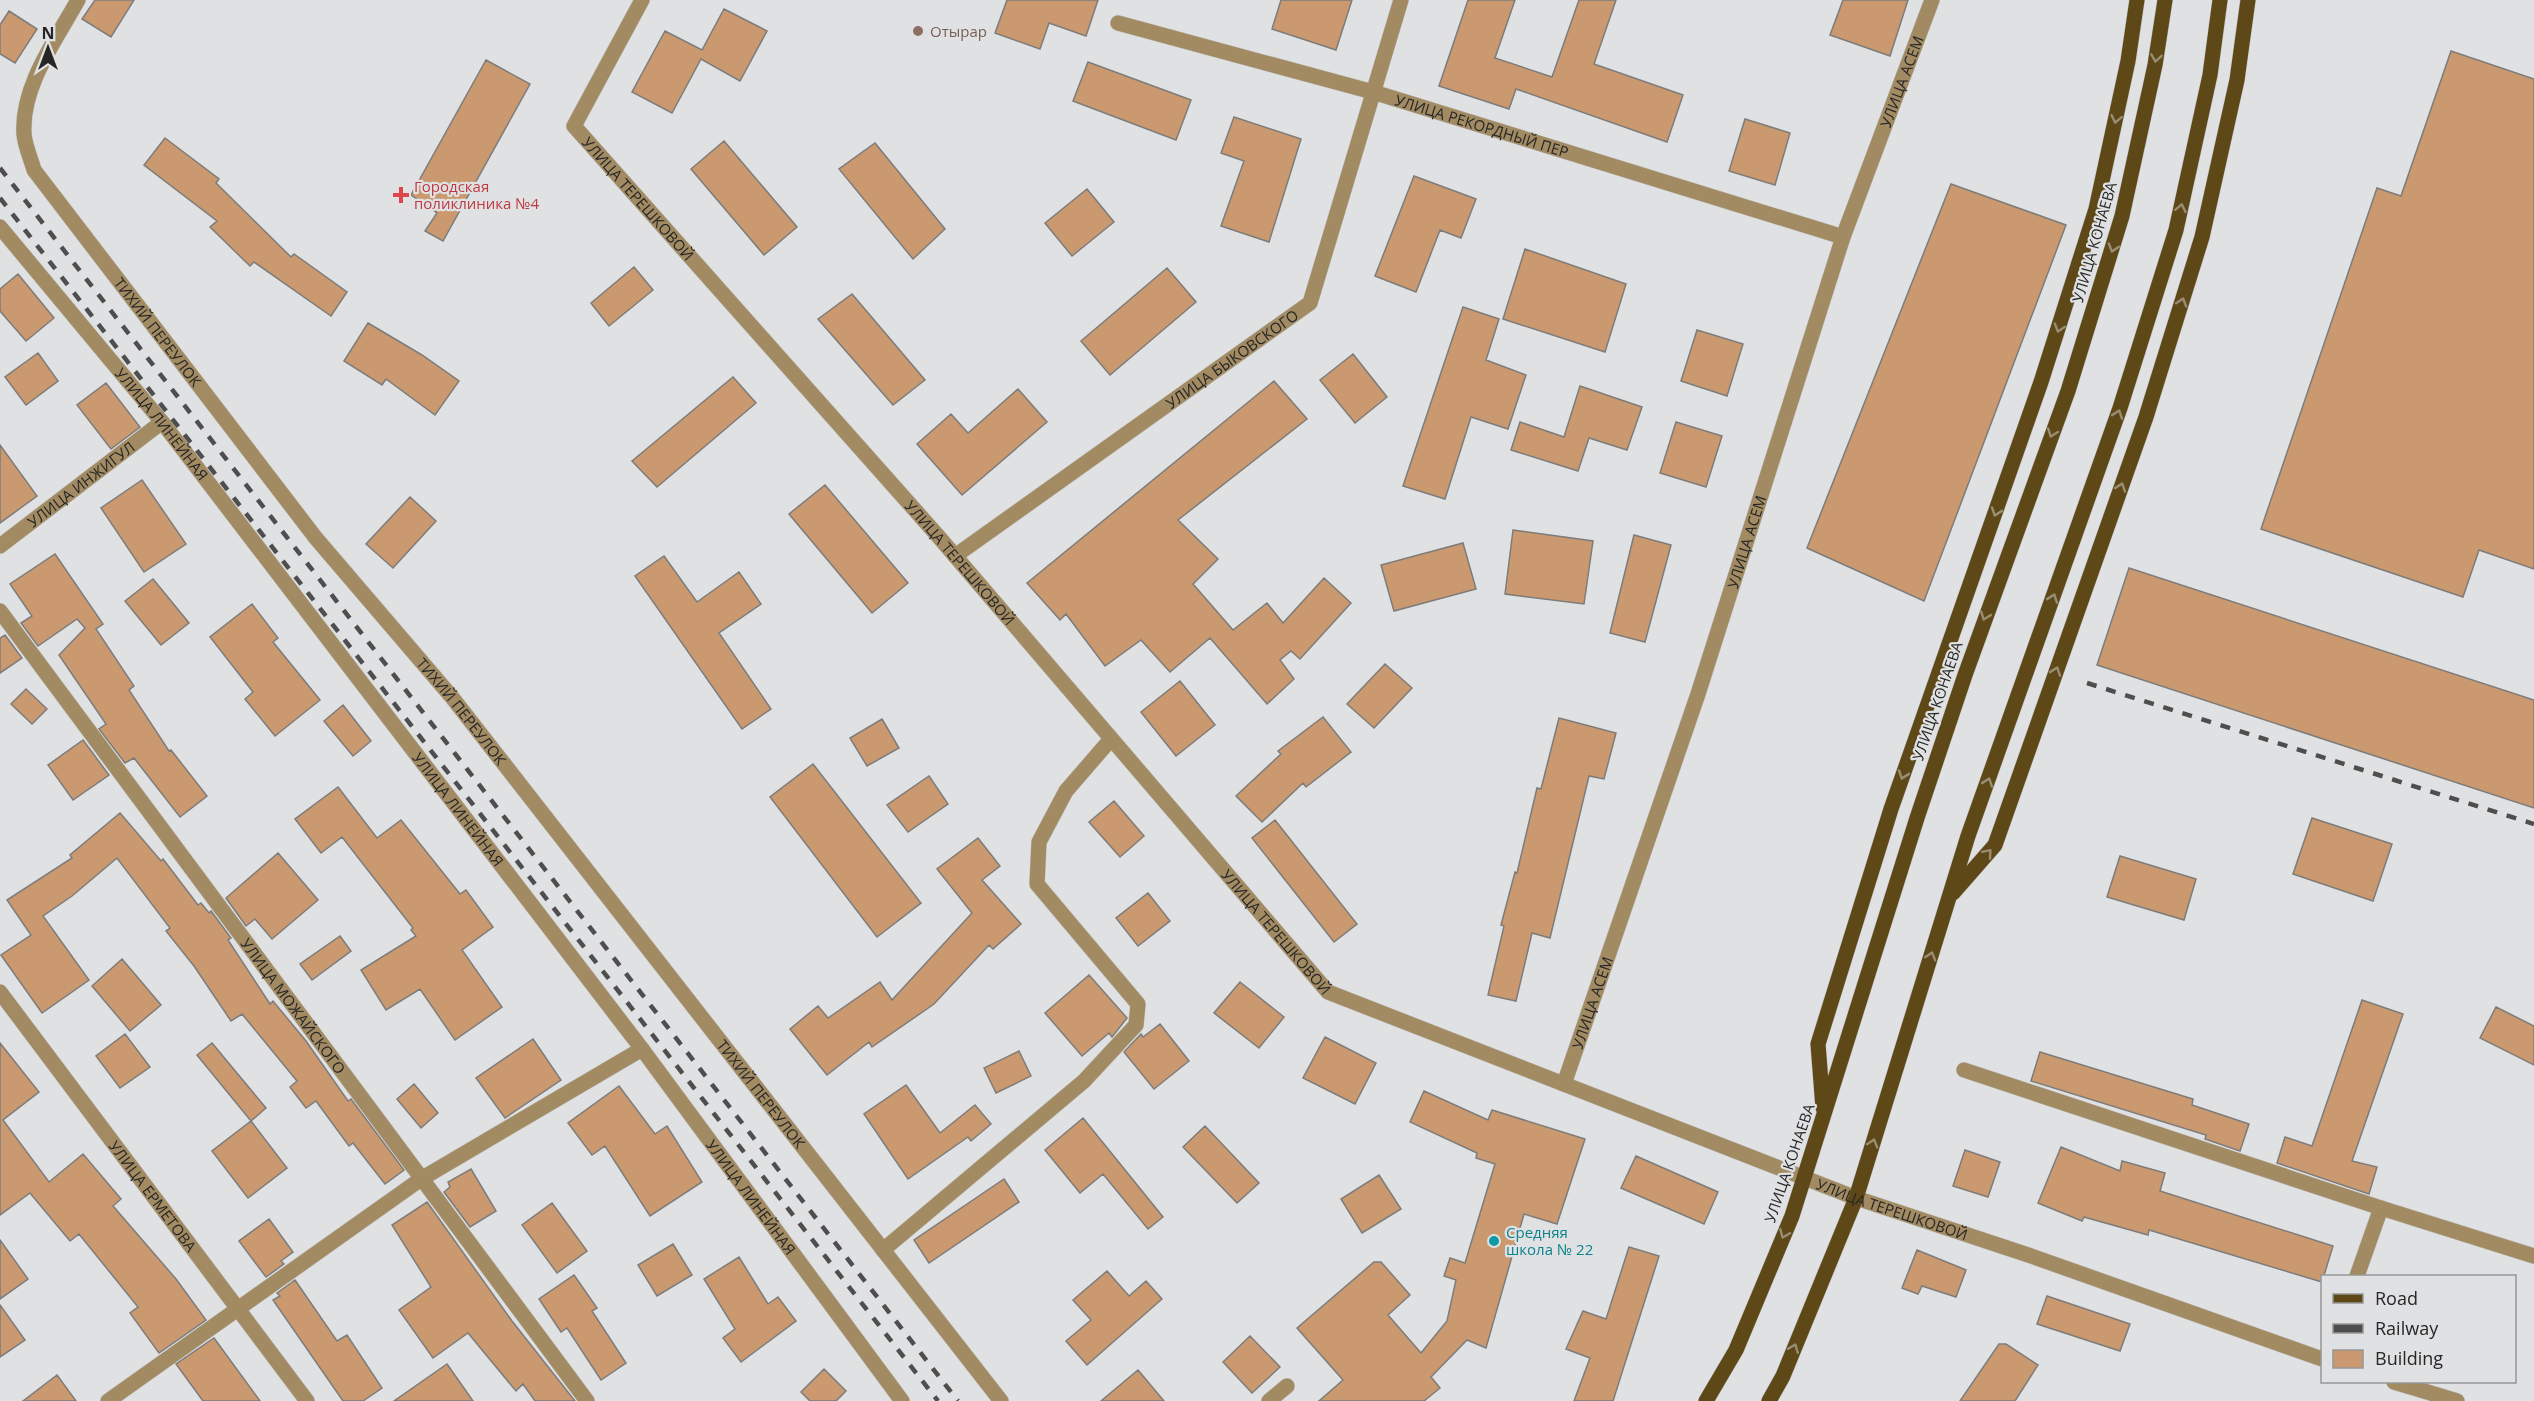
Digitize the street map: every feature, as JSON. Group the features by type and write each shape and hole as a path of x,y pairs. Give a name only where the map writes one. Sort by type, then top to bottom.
{"main road":[{"path":"1824,1117 1818,1044 1891,809 2042,382 2092,220 2128,61 2137,0"},
{"name":"УЛИЦА КОНАЕВА","path":"1706,1401 1736,1350 1804,1179 1920,807 2015,532 2068,391 2122,216 2155,65 2165,0"},
{"path":"1769,1401 1783,1376 1856,1198 1968,836 2120,408 2176,230 2210,75 2220,0"},
{"path":"1950,897 1995,845 2146,417 2202,237 2237,80 2248,0"}],"street":[{"name":"ТИХИЙ ПЕРЕУЛОК","path":"78,0 33,83 25,109 24,135 34,170 315,537 451,696 1001,1401"},
{"name":"УЛИЦА ТЕРЕШКОВОЙ","path":"642,0 574,126 955,556 1328,992 1804,1179 2034,1257 2321,1359"},
{"name":"УЛИЦА БЫКОВСКОГО","path":"955,556 1310,303 1401,0"},
{"name":"УЛИЦА АСЕМ","path":"1564,1084 1698,694 1843,237 1932,0"},
{"name":"УЛИЦА РЕКОРДНЫЙ ПЕР","path":"1118,23 1373,92 1843,237"},
{"name":"УЛИЦА ЛИНЕЙНАЯ","path":"0,227 162,422 642,1049 902,1401"},
{"name":"УЛИЦА ИНЖИГУЛ","path":"0,546 162,422"},
{"name":"УЛИЦА МОЖАЙСКОГО","path":"0,611 587,1401"},
{"path":"883,1250 1084,1081 1136,1025 1138,1004 1037,884 1039,842 1066,791 1111,739"},
{"name":"УЛИЦА ЕРМЕТОВА","path":"0,992 307,1401"},
{"path":"108,1401 421,1179 642,1049"},
{"path":"1965,1070 2381,1208 2534,1256"},
{"path":"2357,1275 2381,1208"},
{"path":"2397,1383 2457,1401"},
{"path":"1269,1401 1287,1386"}],"building":[{"path":"95,0 134,0 111,37 82,19"},
{"path":"1007,0 1098,0 1086,36 1049,23 1040,49 995,33"},
{"path":"1281,0 1352,0 1336,50 1272,29"},
{"path":"1468,0 1515,0 1495,58 1552,77 1579,0 1616,0 1594,64 1683,95 1667,142 1516,89 1509,109 1439,86"},
{"path":"1843,0 1908,0 1890,56 1830,35"},
{"path":"724,9 767,31 740,81 701,59 672,113 632,92 665,31 702,50"},
{"path":"9,11 37,29 15,63 0,54 0,25"},
{"path":"2451,51 2534,79 2534,569 2479,550 2463,597 2261,529 2377,188 2401,196"},
{"path":"486,60 530,84 443,241 425,231 437,213 411,195"},
{"path":"1088,62 1191,100 1176,140 1073,101"},
{"path":"1234,117 1301,139 1269,242 1221,226 1244,161 1221,153"},
{"path":"1745,119 1790,133 1775,185 1729,171"},
{"path":"165,138 219,179 216,183 291,257 294,254 347,292 331,316 254,262 250,266 210,227 217,221 144,165"},
{"path":"724,141 797,227 764,255 691,169"},
{"path":"875,143 945,229 913,259 839,169"},
{"path":"1414,176 1476,199 1461,238 1440,230 1416,292 1375,276"},
{"path":"1951,184 2066,225 1924,601 1807,548"},
{"path":"1087,189 1114,222 1072,256 1045,223"},
{"path":"1525,249 1626,284 1605,352 1503,319"},
{"path":"634,267 653,290 609,326 591,303"},
{"path":"1167,268 1196,302 1110,375 1081,341"},
{"path":"18,274 54,318 26,341 0,311 0,289"},
{"path":"852,294 925,380 893,405 818,319"},
{"path":"1463,307 1499,319 1486,360 1526,375 1508,429 1471,417 1445,499 1403,486"},
{"path":"368,323 422,355 459,381 435,415 386,379 382,385 344,361"},
{"path":"1697,330 1743,344 1727,396 1681,381"},
{"path":"38,353 58,381 26,405 5,377"},
{"path":"1353,354 1387,397 1355,423 1320,380"},
{"path":"733,377 756,403 657,487 632,461"},
{"path":"1274,381 1307,419 1178,520 1218,559 1193,584 1233,630 1267,603 1283,623 1324,578 1351,603 1300,659 1291,651 1280,660 1294,679 1267,704 1210,638 1170,672 1141,640 1105,666 1066,614 1060,620 1027,583"},
{"path":"106,383 140,427 111,449 77,405"},
{"path":"1580,386 1642,407 1627,450 1589,438 1578,471 1511,450 1520,422 1564,437"},
{"path":"1018,389 1047,422 962,495 917,444 951,414 968,433"},
{"path":"1676,422 1722,436 1706,487 1660,473"},
{"path":"0,445 37,496 0,523"},
{"path":"142,480 186,544 144,572 101,508"},
{"path":"825,485 908,583 872,613 789,514"},
{"path":"410,497 436,521 393,568 366,544"},
{"path":"1513,530 1593,541 1584,604 1505,594"},
{"path":"1634,535 1671,545 1645,642 1610,633"},
{"path":"1463,543 1476,589 1394,611 1381,565"},
{"path":"55,554 103,624 96,629 134,686 129,690 169,751 171,750 207,796 180,817 134,758 125,763 99,729 106,724 59,655 85,628 77,619 38,646 21,623 32,616 10,584"},
{"path":"664,556 697,602 739,572 761,604 719,633 771,709 742,729 635,576"},
{"path":"2129,568 2534,700 2534,808 2097,665"},
{"path":"153,579 189,623 161,645 125,601"},
{"path":"252,604 278,638 273,642 320,700 275,736 245,699 253,692 210,637"},
{"path":"5,635 22,658 0,673 0,638"},
{"path":"1385,664 1412,688 1374,728 1347,704"},
{"path":"1180,681 1215,725 1176,756 1141,712"},
{"path":"26,689 47,709 32,724 11,704"},
{"path":"343,705 371,741 353,756 324,721"},
{"path":"1323,717 1351,752 1306,787 1303,783 1262,822 1236,796 1281,754 1278,751"},
{"path":"1559,718 1616,733 1604,779 1589,776 1550,938 1532,933 1516,1001 1488,995 1504,926 1501,925 1515,872 1517,873 1537,788 1541,789"},
{"path":"882,719 899,748 867,766 850,738"},
{"path":"83,740 109,775 73,800 48,765"},
{"path":"813,764 921,903 877,937 770,797"},
{"path":"929,776 948,804 908,832 887,805"},
{"path":"338,787 377,838 401,820 460,894 466,890 493,927 462,950 502,1007 455,1040 420,989 386,1010 361,970 416,936 411,930 413,928 342,837 321,853 295,819"},
{"path":"1114,801 1144,836 1120,857 1089,822"},
{"path":"120,813 161,861 163,859 198,905 201,903 209,913 211,911 231,938 228,940 270,1004 273,1001 306,1041 348,1101 351,1099 404,1170 385,1184 353,1143 349,1146 316,1101 306,1108 290,1087 297,1081 242,1014 231,1021 194,966 166,931 170,928 117,858 72,896 43,916 89,980 42,1013 1,955 31,935 7,900 72,858 70,855"},
{"path":"2312,818 2392,844 2373,901 2293,874"},
{"path":"1275,820 1357,924 1334,942 1252,838"},
{"path":"978,838 1000,866 982,880 1021,924 993,949 989,945 934,1004 872,1047 869,1042 827,1075 790,1029 818,1006 828,1018 880,982 892,1000 972,913 937,869"},
{"path":"278,853 318,900 272,939 255,919 246,926 226,898"},
{"path":"2120,856 2196,879 2184,920 2107,897"},
{"path":"1148,893 1170,921 1138,946 1116,918"},
{"path":"340,936 351,951 312,980 300,964"},
{"path":"122,959 161,1005 130,1031 92,986"},
{"path":"1089,975 1127,1018 1112,1037 1109,1033 1082,1056 1045,1013"},
{"path":"1240,982 1284,1017 1259,1048 1214,1013"},
{"path":"2362,1000 2403,1014 2352,1161 2377,1167 2369,1194 2277,1163 2285,1137 2312,1146"},
{"path":"2496,1007 2534,1026 2534,1065 2480,1038"},
{"path":"1160,1024 1189,1061 1154,1089 1124,1052 1141,1034 1143,1037"},
{"path":"125,1034 150,1067 120,1088 96,1056"},
{"path":"1325,1037 1376,1063 1355,1104 1303,1078"},
{"path":"533,1039 561,1080 505,1118 476,1078"},
{"path":"0,1043 39,1092 3,1120 49,1182 83,1154 121,1199 113,1206 176,1279 206,1320 159,1353 130,1313 138,1307 79,1234 70,1241 30,1193 0,1215"},
{"path":"212,1043 266,1108 251,1121 197,1055"},
{"path":"1019,1051 1031,1076 996,1093 984,1068"},
{"path":"2040,1052 2193,1099 2192,1105 2249,1124 2240,1151 2205,1139 2206,1135 2031,1081"},
{"path":"414,1084 438,1113 421,1128 397,1099"},
{"path":"906,1085 940,1133 975,1105 991,1124 971,1141 968,1137 908,1179 864,1114"},
{"path":"619,1086 655,1134 667,1126 702,1182 650,1216 605,1146 592,1155 568,1123"},
{"name":"Средняя школа № 22","path":"1424,1091 1488,1120 1492,1110 1585,1139 1557,1224 1524,1214 1486,1348 1467,1340 1431,1377 1440,1388 1424,1401 1319,1401 1343,1380 1297,1328 1374,1262 1381,1262 1410,1295 1388,1315 1421,1353 1447,1321 1456,1280 1444,1276 1450,1258 1465,1263 1495,1164 1476,1158 1477,1153 1410,1122"},
{"path":"1083,1118 1163,1217 1148,1229 1103,1174 1080,1193 1045,1150"},
{"path":"251,1121 287,1168 248,1198 212,1151"},
{"path":"1205,1126 1259,1183 1237,1203 1183,1147"},
{"path":"2061,1147 2120,1171 2122,1161 2165,1173 2160,1191 2333,1246 2324,1275 2321,1275 2321,1282 2149,1230 2148,1235 2084,1217 2082,1221 2038,1203"},
{"path":"1965,1150 2000,1162 1988,1197 1953,1186"},
{"path":"1636,1156 1718,1192 1704,1224 1621,1188"},
{"path":"471,1169 496,1211 470,1227 444,1192 450,1187 448,1182"},
{"path":"1379,1175 1401,1209 1362,1233 1341,1199"},
{"path":"1004,1179 1019,1202 929,1263 914,1240"},
{"path":"427,1202 512,1321 575,1401 535,1401 523,1384 516,1391 468,1333 433,1358 399,1310 431,1287 392,1225"},
{"path":"552,1203 587,1251 557,1273 522,1225"},
{"path":"269,1219 293,1252 281,1261 284,1264 266,1277 239,1241"},
{"path":"0,1240 28,1279 0,1299"},
{"path":"673,1244 692,1275 657,1296 638,1265"},
{"path":"1629,1247 1659,1256 1613,1401 1574,1401 1590,1358 1566,1349 1583,1311 1606,1319"},
{"path":"1917,1250 1966,1270 1956,1297 1922,1286 1918,1294 1902,1288"},
{"path":"739,1257 768,1304 778,1297 796,1321 741,1362 723,1338 735,1329 704,1279"},
{"path":"1107,1271 1129,1296 1146,1281 1162,1299 1087,1365 1066,1341 1091,1320 1073,1300"},
{"path":"574,1275 597,1308 592,1311 626,1363 601,1380 567,1328 561,1332 539,1299"},
{"path":"295,1280 337,1341 347,1335 382,1388 363,1401 343,1401 273,1300 280,1296 277,1293"},
{"path":"2047,1296 2130,1324 2120,1351 2037,1324"},
{"path":"0,1305 25,1340 0,1357"},
{"path":"1250,1336 1280,1367 1252,1393 1223,1362"},
{"path":"214,1338 260,1401 203,1401 176,1364"},
{"path":"1999,1344 2006,1344 2038,1365 2015,1401 1960,1401"},
{"path":"447,1364 473,1401 394,1401"},
{"path":"824,1369 846,1391 836,1401 810,1401 801,1392"},
{"path":"1138,1370 1164,1401 1101,1401"},
{"path":"57,1375 76,1401 23,1401"}],"railway":[{"path":"0,168 958,1401"},
{"path":"0,198 938,1401"},
{"path":"2087,683 2534,824"}],"place":[{"name":"Отырар","path":"918,31"},
{"name":"Городская поликлиника №4","path":"401,195"},
{"name":"Средняя школа № 22","path":"1494,1241"}]}
